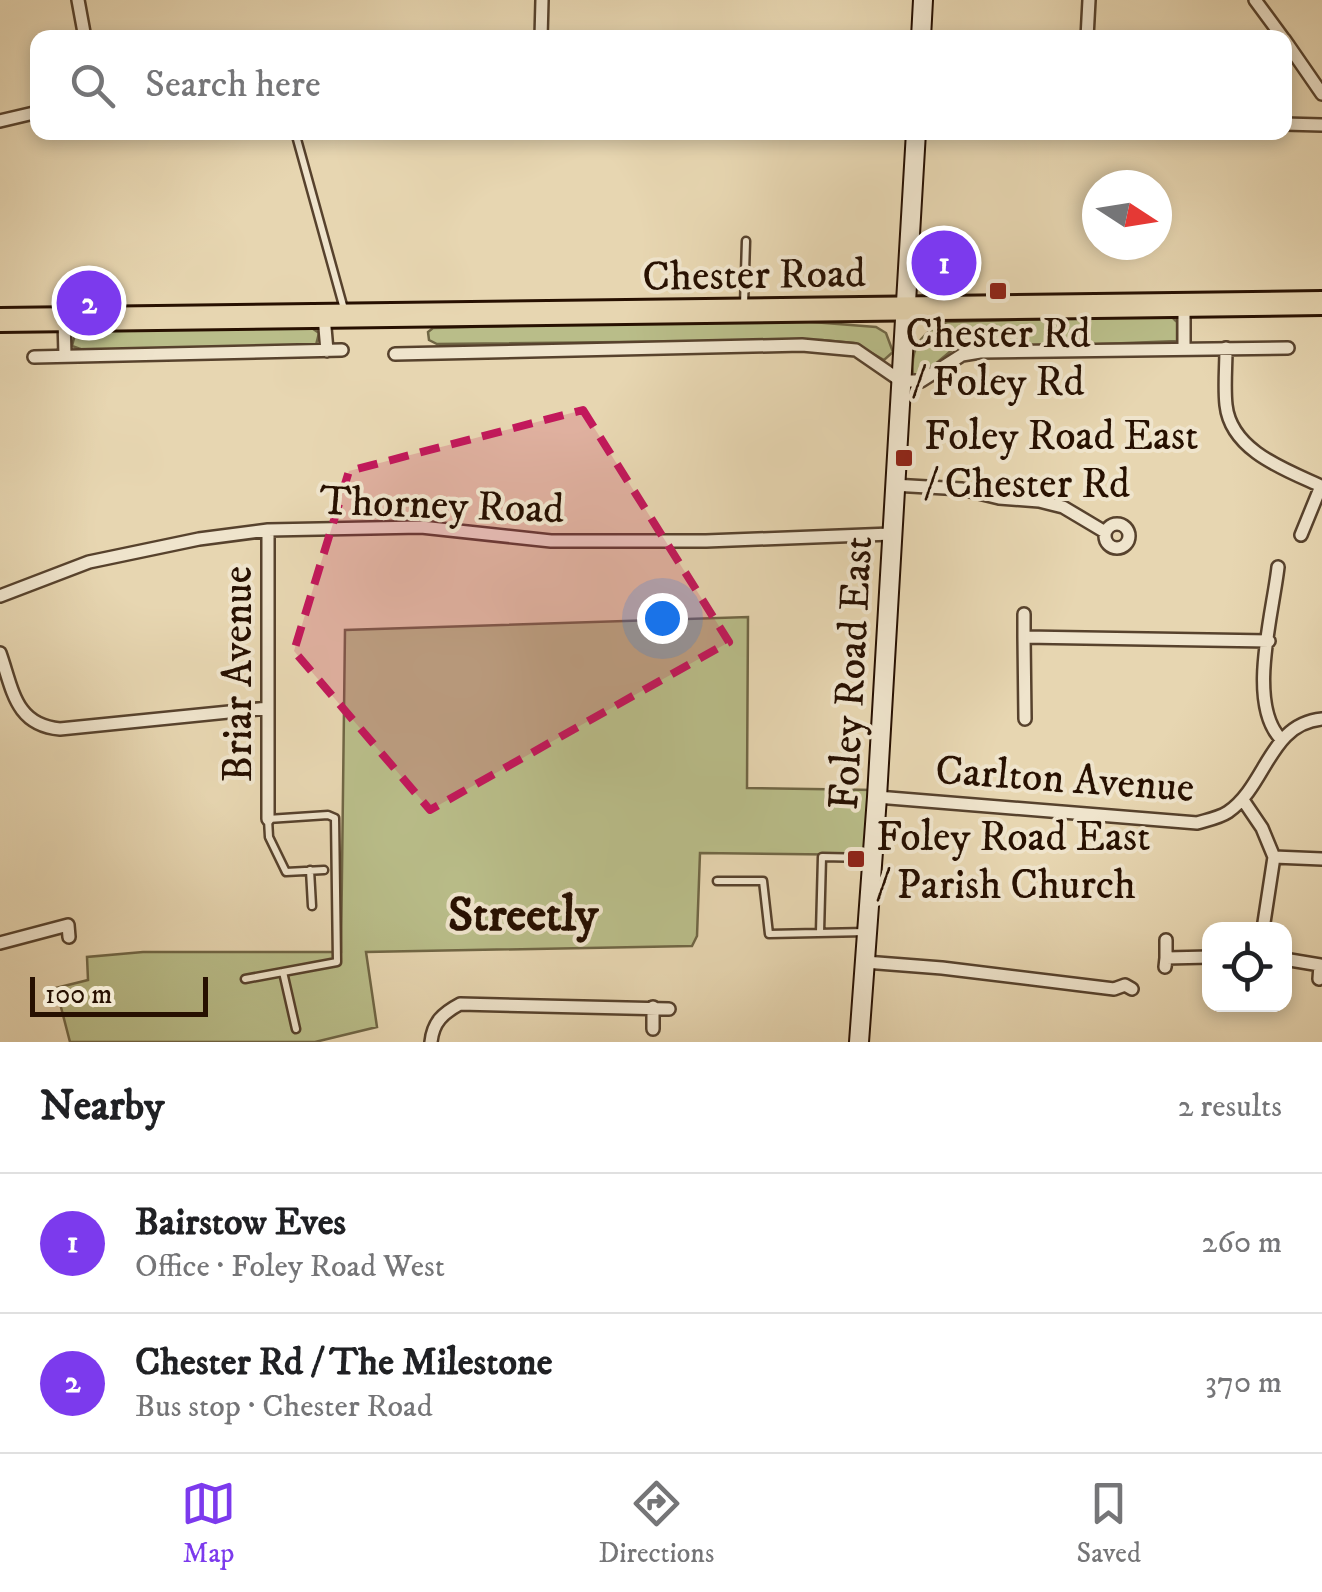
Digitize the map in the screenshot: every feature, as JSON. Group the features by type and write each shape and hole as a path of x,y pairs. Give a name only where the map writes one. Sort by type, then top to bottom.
{"highway":[{"name":"Chester Road","path":"0,320 1322,303"}],"main road":[{"path":"921,30 923,0"},
{"name":"Foley Road East","path":"859,1042 916,140"}],"street":[{"path":"78,0 84,30"},
{"path":"540,30 542,0"},
{"path":"1087,30 1089,0"},
{"path":"1255,0 1278,30"},
{"path":"1292,50 1322,94"},
{"path":"0,121 30,114"},
{"path":"1292,124 1322,125"},
{"path":"1184,304 1184,348"},
{"path":"327,351 335,316"},
{"path":"64,318 66,356"},
{"name":"Chester Road","path":"395,354 421,346 802,345 856,350 902,380"},
{"path":"1226,348 1226,410 1242,440 1268,461 1321,484 1302,535"},
{"path":"902,380 920,381 962,355 980,352 1288,348"},
{"path":"34,358 342,350"},
{"path":"894,484 1039,501 1063,508 1104,532"},
{"name":"Thorney Road","path":"0,596 89,562 199,539 268,530 420,527 551,541 892,534"},
{"name":"Briar Avenue","path":"268,530 268,819"},
{"path":"1261,575 1277,572 1262,699 1270,727 1280,738 1296,725 1322,718"},
{"path":"1024,614 1031,704 1025,719"},
{"path":"1024,636 1268,641"},
{"path":"0,653 22,712 40,727 268,708"},
{"name":"Carlton Avenue","path":"877,796 1197,822 1224,816 1243,800 1280,738"},
{"path":"1243,800 1262,828 1274,856 1264,922"},
{"path":"1274,856 1322,859"},
{"path":"0,943 68,924 69,937"},
{"path":"1166,940 1166,962 1202,958"},
{"path":"1292,959 1321,959 1319,979"},
{"path":"864,962 942,968 1116,994 1125,985 1132,988"},
{"path":"430,1042 442,1014 460,1004 668,1009"},
{"path":"652,1029 653,1008"}],"lane":[{"path":"297,140 335,316"},
{"path":"744,311 746,241"},
{"path":"245,979 337,962 334,818 328,815 268,819 270,838 286,872 324,870"},
{"path":"820,932 822,856 873,858"},
{"path":"310,870 312,906"},
{"path":"717,881 763,880 768,934 868,932"},
{"path":"283,972 296,1029"}],"highlighted area":[{"path":"583,410 729,642 430,810 294,651 349,471"}],"green space":[{"path":"1170,315 1177,322 1177,341 952,350 921,376 913,374 920,341 947,322"},
{"path":"774,319 876,327 886,333 893,352 884,360 854,343 822,340 437,344 429,340 428,332 433,328"},
{"path":"309,326 319,333 316,345 83,350 72,346 76,330"},
{"path":"748,617 747,788 875,790 872,855 700,853 697,936 692,946 366,952 377,1027 315,1042 70,1042 56,988 88,980 87,957 143,952 341,952 345,630"}],"place":[{"name":"Bairstow Eves","path":"944,263"},
{"name":"Chester Rd / Foley Rd","path":"998,291"},
{"name":"Chester Rd / The Milestone","path":"89,303"},
{"name":"Foley Road East / Chester Rd","path":"904,458"},
{"name":"Foley Road East / Parish Church","path":"856,859"}],"district":[{"name":"Streetly","path":"523,913"}]}
